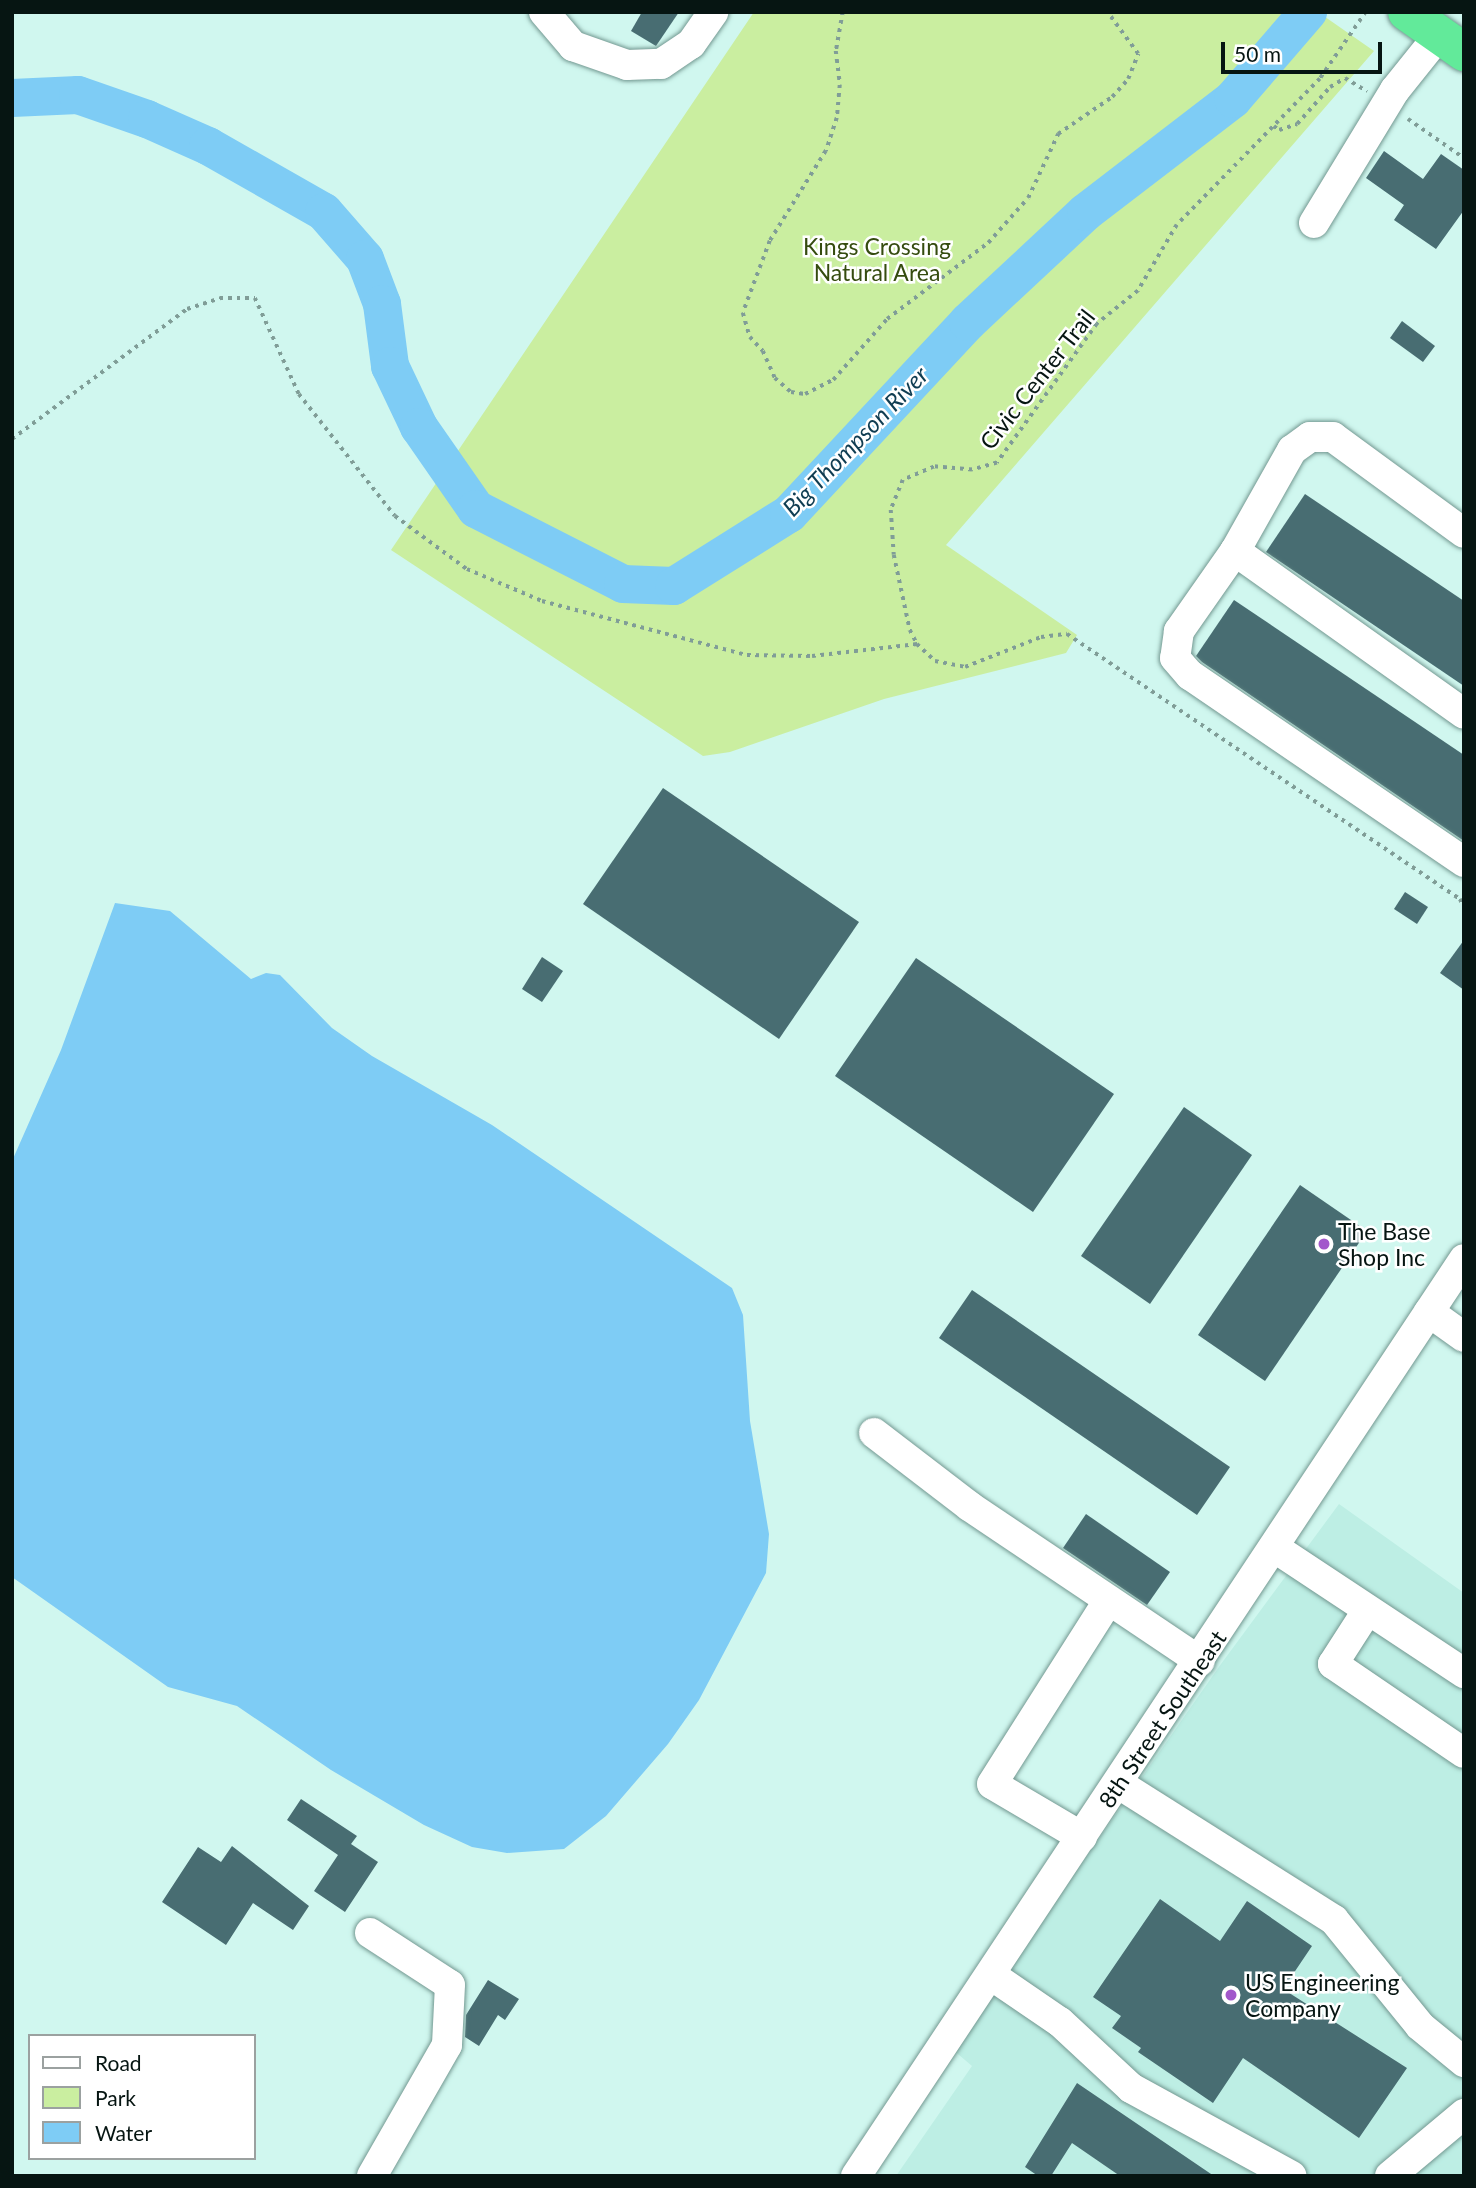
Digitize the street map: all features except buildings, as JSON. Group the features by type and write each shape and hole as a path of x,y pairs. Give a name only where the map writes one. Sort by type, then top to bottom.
{"highway":[{"path":"1407,12 1451,43"}],"street":[{"path":"544,12 573,46 627,65 661,64 691,44 713,12"},
{"path":"1314,223 1395,90 1451,43"},
{"path":"1464,533 1333,437 1310,437 1292,450 1236,551 1179,631 1175,658 1190,676 1464,862"},
{"path":"1236,551 1464,714"},
{"name":"8th Street Southeast","path":"856,2176 1119,1784 1464,1259"},
{"path":"1429,1312 1464,1337"},
{"path":"874,1433 1108,1601 1200,1661"},
{"path":"1275,1548 1464,1673"},
{"path":"1082,1838 992,1784 1108,1601"},
{"path":"1367,1611 1333,1664 1464,1754"},
{"path":"1119,1784 1334,1920 1420,2025 1464,2062"},
{"path":"370,1933 450,1985 447,2045 372,2176"},
{"path":"990,1975 1060,2022 1131,2088 1292,2176"},
{"path":"1390,2176 1464,2114"}],"path":[{"path":"843,12 836,51 837,118 826,151 770,241 743,313 750,337 763,351 775,378 791,392 806,394 833,380 887,318 988,243 1028,198 1058,134 1112,97 1128,79 1138,54 1107,12"},
{"name":"Civic Center Trail","path":"917,644 894,555 891,510 897,488 911,473 934,467 983,469 997,463 1097,324 1138,291 1177,225 1320,79 1366,12"},
{"path":"1274,126 1279,130 1297,124 1330,88 1351,79"},
{"path":"12,439 187,309 220,298 256,298 299,394 395,516 467,569 542,601 747,655 812,656 917,644 935,661 965,667 1041,637 1067,634 1460,899 1464,907"}],"shaded area":[{"path":"1339,1504 1464,1593 1464,2176 896,2176 972,2066 952,2049 1221,1664"}],"green space":[{"name":"Kings Crossing Natural Area","path":"754,12 1318,12 1374,51 946,545 1077,635 1066,653 884,699 730,752 703,756 391,550"}],"water":[{"path":"115,903 170,911 251,979 266,973 280,975 332,1028 372,1056 492,1125 732,1288 743,1315 750,1421 769,1534 766,1573 699,1700 668,1744 606,1816 564,1849 507,1853 472,1847 424,1825 331,1770 237,1706 168,1687 12,1577 12,1161 61,1050"}],"waterway":[{"name":"Big Thompson River","path":"12,98 78,95 147,119 208,146 324,212 365,259 382,304 390,366 419,427 476,509 623,584 674,586 789,514 968,322 1086,212 1233,99 1308,12"}],"place":[{"name":"The Base Shop Inc","path":"1324,1244"},
{"name":"US Engineering Company","path":"1231,1995"}]}
